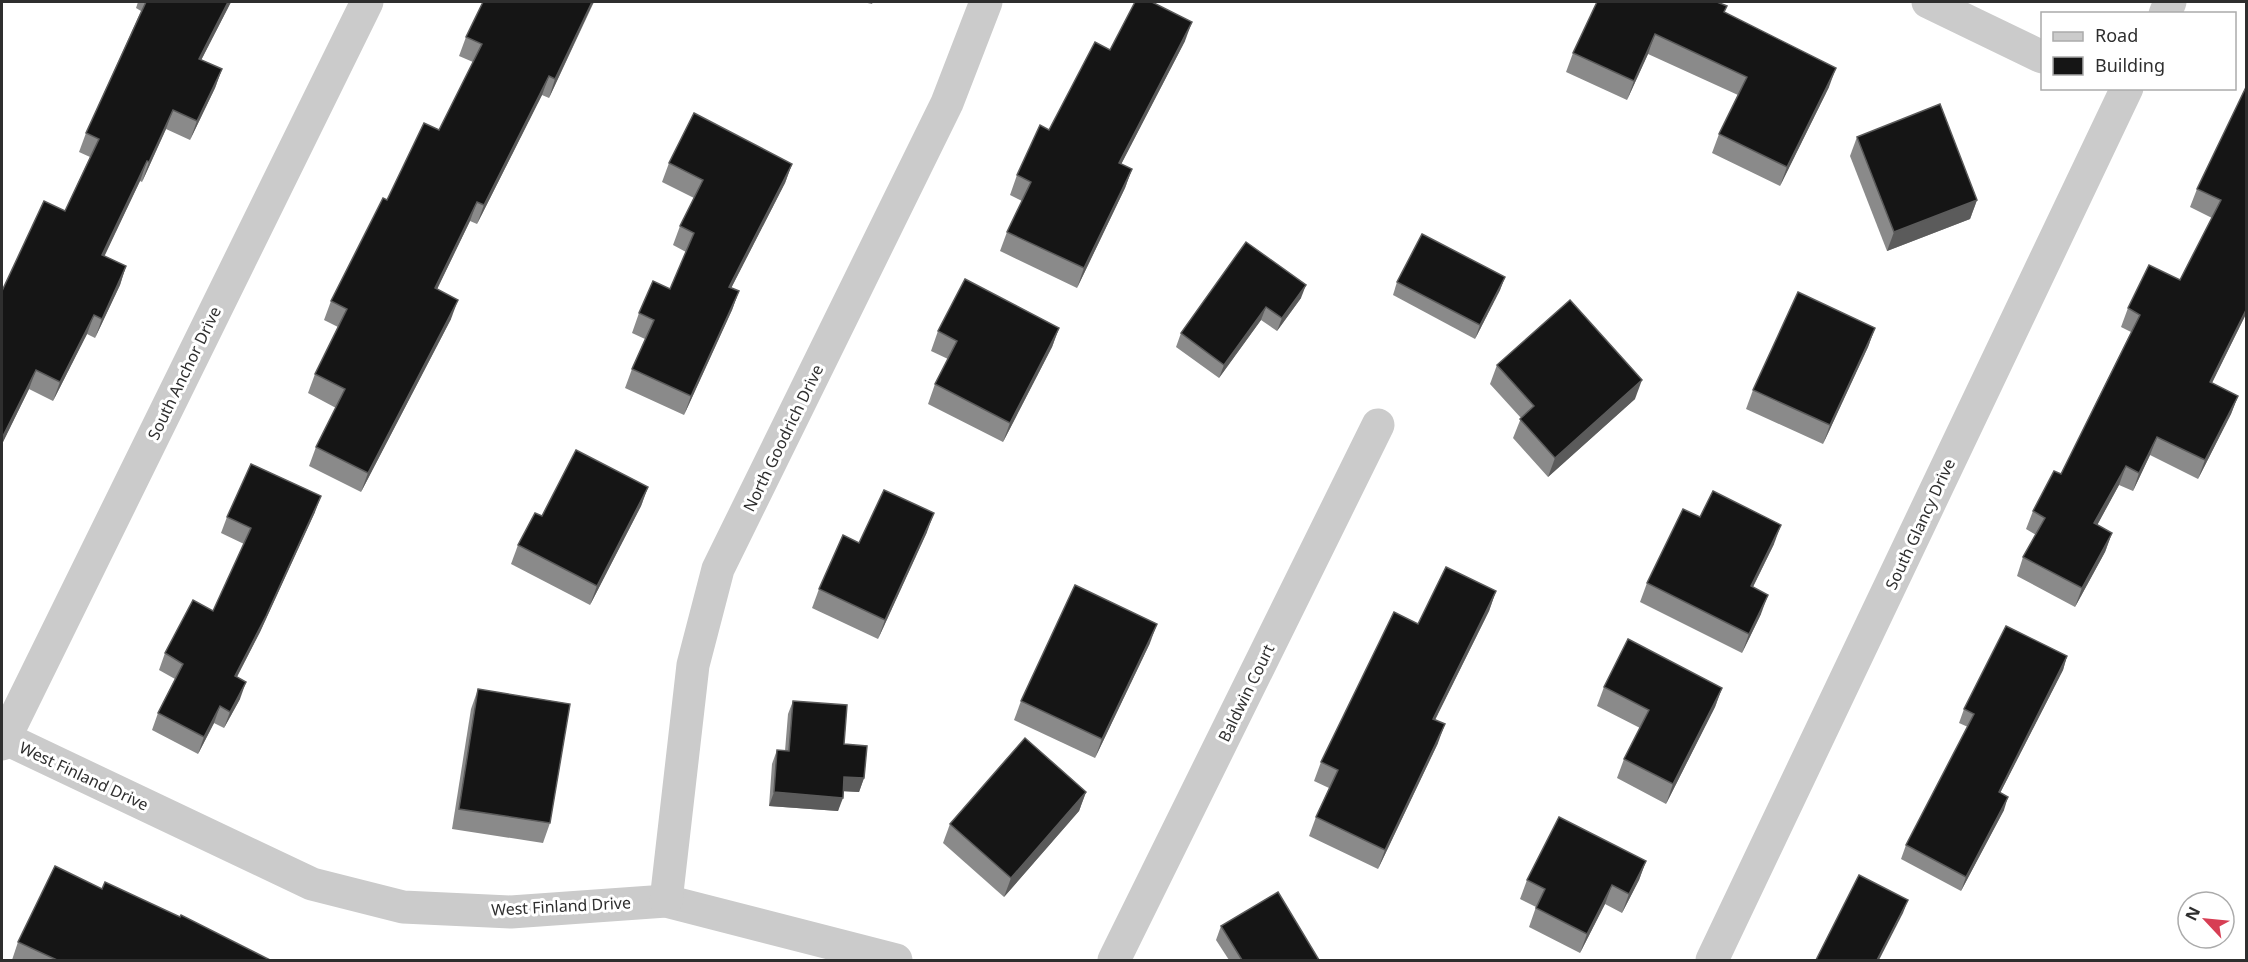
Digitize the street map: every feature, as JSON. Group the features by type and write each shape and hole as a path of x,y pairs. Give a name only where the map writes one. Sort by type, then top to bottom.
{"street":[{"name":"South Anchor Drive","path":"2,740 367,2"},
{"name":"North Goodrich Drive","path":"666,901 693,665 718,569 947,103 986,2"},
{"path":"1928,2 2041,56"},
{"name":"South Glancy Drive","path":"1712,960 2120,91"},
{"name":"Baldwin Court","path":"1114,960 1378,425"},
{"name":"West Finland Drive","path":"2,740 312,884 402,906 511,912 666,901 896,960"}],"building":[{"path":"146,2 228,2 199,59 222,69 197,121 173,110 149,162 147,161 102,255 126,266 102,319 94,315 60,382 36,370 2,438 2,291 44,201 65,211 99,139 86,133"},
{"path":"483,2 592,2 555,79 549,76 484,205 477,202 435,288 458,300 368,473 316,447 345,389 315,374 347,309 331,301 383,198 387,200 424,123 439,130 482,44 466,37"},
{"path":"1135,2 1152,2 1192,22 1119,163 1132,169 1084,268 1007,232 1031,182 1017,175 1040,125 1049,130 1095,42 1110,50"},
{"path":"1597,2 1717,2 1727,6 1724,12 1836,68 1787,167 1719,134 1747,77 1655,34 1634,81 1573,53"},
{"path":"2247,85 2247,308 2210,382 2238,396 2205,460 2157,437 2139,473 2126,466 2094,523 2112,533 2082,588 2023,557 2045,518 2033,511 2054,471 2061,474 2140,315 2128,308 2149,265 2180,280 2221,200 2197,189"},
{"path":"1940,104 1977,200 1894,232 1857,137"},
{"path":"694,113 792,164 729,287 739,291 691,396 632,369 654,320 639,313 653,281 670,289 694,233 680,226 703,180 669,163"},
{"path":"1422,234 1505,277 1480,325 1397,282"},
{"path":"1246,242 1306,285 1282,318 1266,307 1224,365 1181,333"},
{"path":"965,279 1059,328 1010,423 935,384 957,341 938,331"},
{"path":"1798,292 1875,328 1830,425 1753,390"},
{"path":"1570,300 1642,380 1555,458 1520,419 1534,406 1497,365"},
{"path":"576,450 648,487 597,586 518,545 535,513 542,516"},
{"path":"251,464 321,496 266,616 235,676 246,682 230,712 220,706 204,737 158,713 183,664 165,653 193,600 213,611 251,528 227,517"},
{"path":"884,490 934,513 885,620 819,589 843,535 859,543"},
{"path":"1713,491 1781,525 1751,586 1768,595 1749,634 1647,583 1683,509 1700,517"},
{"path":"1446,567 1496,591 1433,719 1445,724 1385,850 1316,817 1338,770 1321,762 1394,612 1418,624"},
{"path":"1075,585 1157,624 1102,739 1021,701"},
{"path":"2006,626 2067,656 1999,792 2008,797 1966,877 1906,845 1974,714 1964,709"},
{"path":"1628,639 1722,688 1673,784 1624,759 1649,710 1604,687"},
{"path":"478,689 570,704 550,823 459,809"},
{"path":"793,701 847,705 844,744 867,746 864,778 844,777 843,798 774,792 777,750 789,751"},
{"path":"1025,738 1086,792 1011,878 950,824"},
{"path":"1559,817 1646,861 1629,894 1612,885 1587,934 1536,908 1545,889 1527,880"},
{"path":"55,866 102,889 105,882 180,917 181,915 270,960 57,960 18,942"},
{"path":"1859,875 1908,900 1877,960 1816,960"},
{"path":"1278,892 1319,960 1242,960 1221,926"}]}
